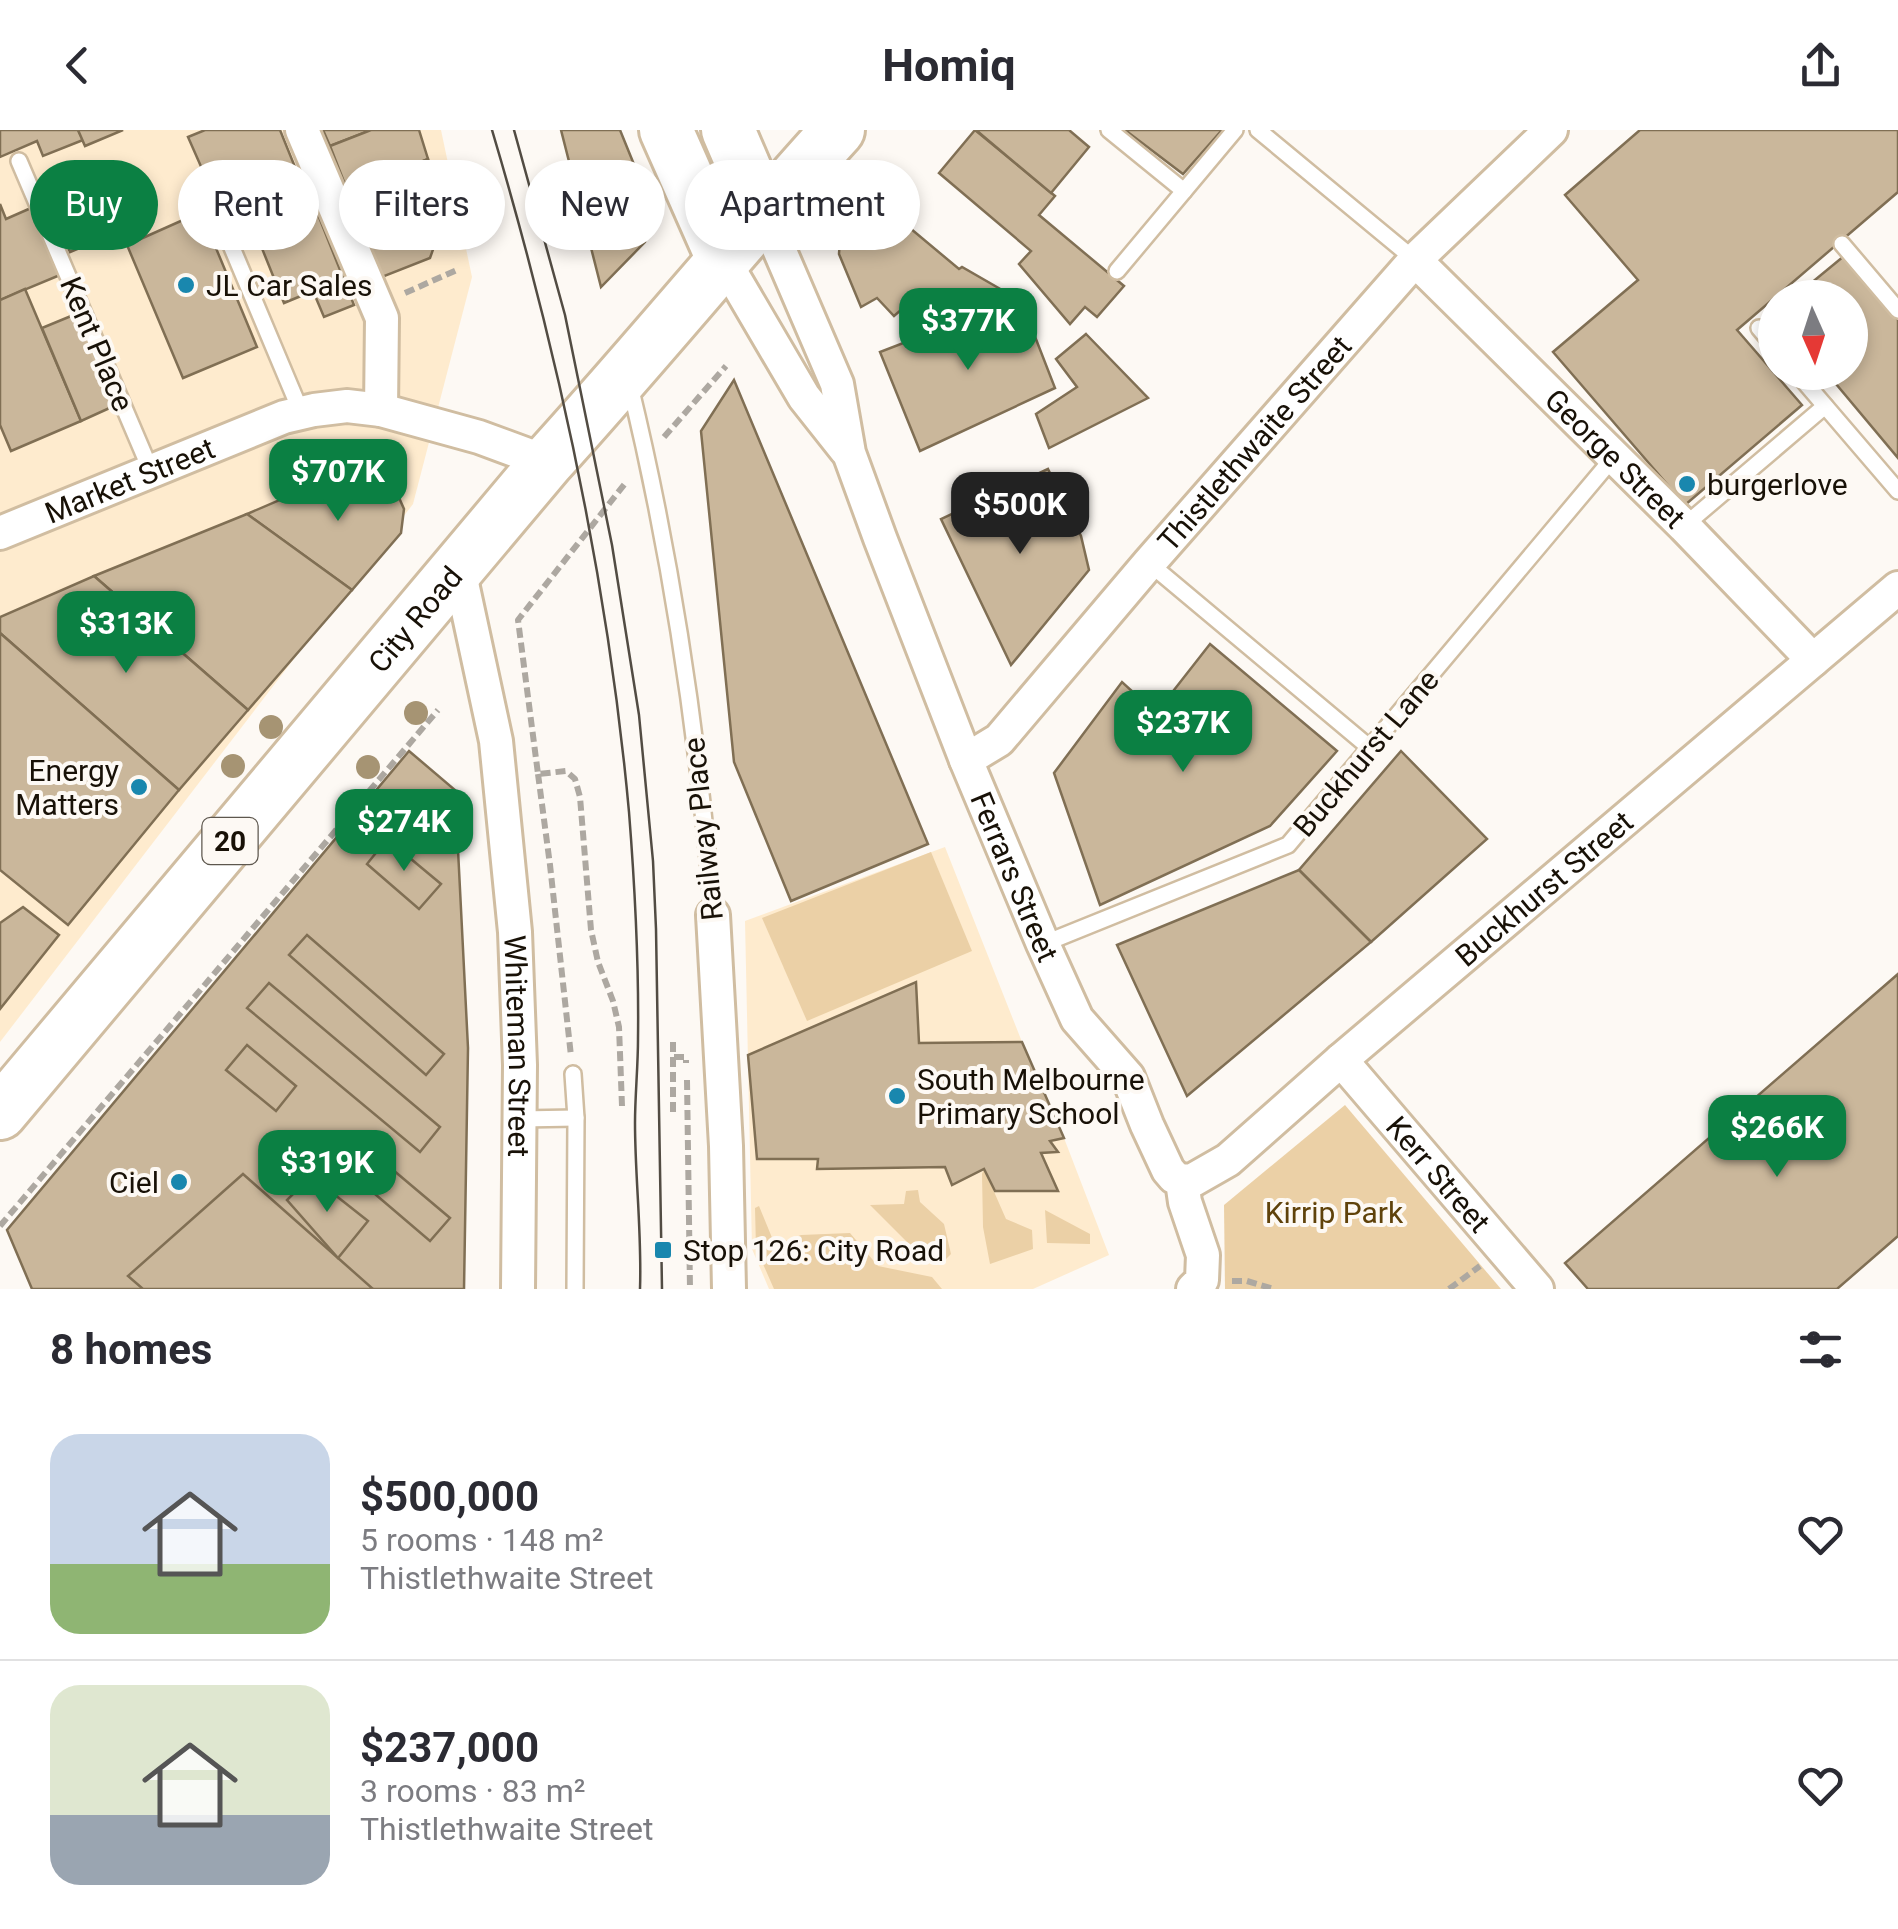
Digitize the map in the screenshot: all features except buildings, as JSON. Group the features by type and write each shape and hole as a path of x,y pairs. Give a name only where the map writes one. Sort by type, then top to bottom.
{"main road":[{"name":"Ferrars Street","path":"666,130 723,258"},
{"name":"Ferrars Street","path":"728,130 741,160"},
{"name":"City Road","path":"812,160 838,130"},
{"name":"City Road","path":"0,1113 547,462 730,250"}],"street":[{"path":"302,130 382,318 381,410"},
{"name":"Thistlethwaite Street","path":"966,760 998,740 1415,260 1551,130"},
{"name":"Ferrars Street","path":"779,250 837,384 849,453 966,760 1043,944 1077,1018 1128,1077 1168,1170 1182,1181 1202,1255 1197,1285"},
{"name":"Ferrars Street","path":"723,258 804,397 849,453"},
{"name":"George Street","path":"1415,260 1684,526 1813,660"},
{"name":"Market Street","path":"4,522 301,412 347,406 381,410 479,437 547,462"},
{"name":"Whiteman Street","path":"459,569 496,741 515,932 520,1119 518,1289"},
{"name":"Buckhurst Street","path":"1182,1181 1193,1180 1228,1160 1898,588"},
{"name":"Railway Place","path":"713,914 726,1146 729,1289"},
{"name":"Kerr Street","path":"1341,1060 1537,1289"}],"lane":[{"path":"1109,130 1184,191"},
{"path":"1117,271 1235,130"},
{"path":"1258,130 1415,260"},
{"name":"Kent Place","path":"20,162 151,470"},
{"path":"1842,244 1898,310"},
{"path":"233,250 301,412"},
{"name":"Railway Place","path":"627,374 665,552 705,819 713,914"},
{"path":"1811,390 1898,491"},
{"path":"1684,526 1825,406"},
{"name":"Buckhurst Lane","path":"1043,944 1288,845 1614,458"},
{"path":"1149,563 1370,748"},
{"path":"573,1074 575,1289"},
{"path":"520,1119 576,1118"}],"path":[{"path":"390,300 459,268"},
{"path":"573,1074 518,620 647,456 726,366"},
{"path":"0,1226 438,710"},
{"path":"538,774 566,772 575,779 580,798 591,930 618,1027 622,1106"},
{"path":"673,1112 674,1039"},
{"path":"674,1057 686,1056 690,1289"},
{"path":"1197,1285 1247,1281 1274,1289"}],"shaded area":[{"path":"0,130 441,130 447,160 339,160 339,250 466,250 472,277 413,504 0,1042"},
{"name":"South Melbourne Primary School","path":"945,847 1109,1255 1033,1289 769,1289 752,1249 745,921"}],"green space":[{"path":"931,852 972,951 807,1021 762,918"},
{"name":"Kirrip Park","path":"1345,1105 1501,1289 1225,1289 1224,1205"},
{"path":"984,1169 1006,1219 1032,1230 1033,1249 990,1264 983,1227"},
{"path":"918,1190 920,1202 944,1224 951,1254 946,1259 910,1245 870,1205 904,1204 906,1191"},
{"path":"759,1206 775,1245 801,1235 850,1233 878,1266 932,1277 942,1289 774,1289 756,1248 755,1208"},
{"path":"1045,1210 1090,1234 1090,1244 1047,1243"}],"tram line":[{"path":"492,130 559,382 594,553 620,725 635,897 640,1289"},
{"path":"514,130 565,315 612,545 639,715 656,929 662,1289"}],"place":[{"name":"JL Car Sales","path":"186,285"},
{"name":"burgerlove","path":"1687,484"},
{"name":"Energy Matters","path":"139,787"},
{"name":"South Melbourne Primary School","path":"897,1096"},
{"name":"Ciel","path":"179,1182"},
{"name":"Stop 126: City Road","path":"663,1250"}]}
